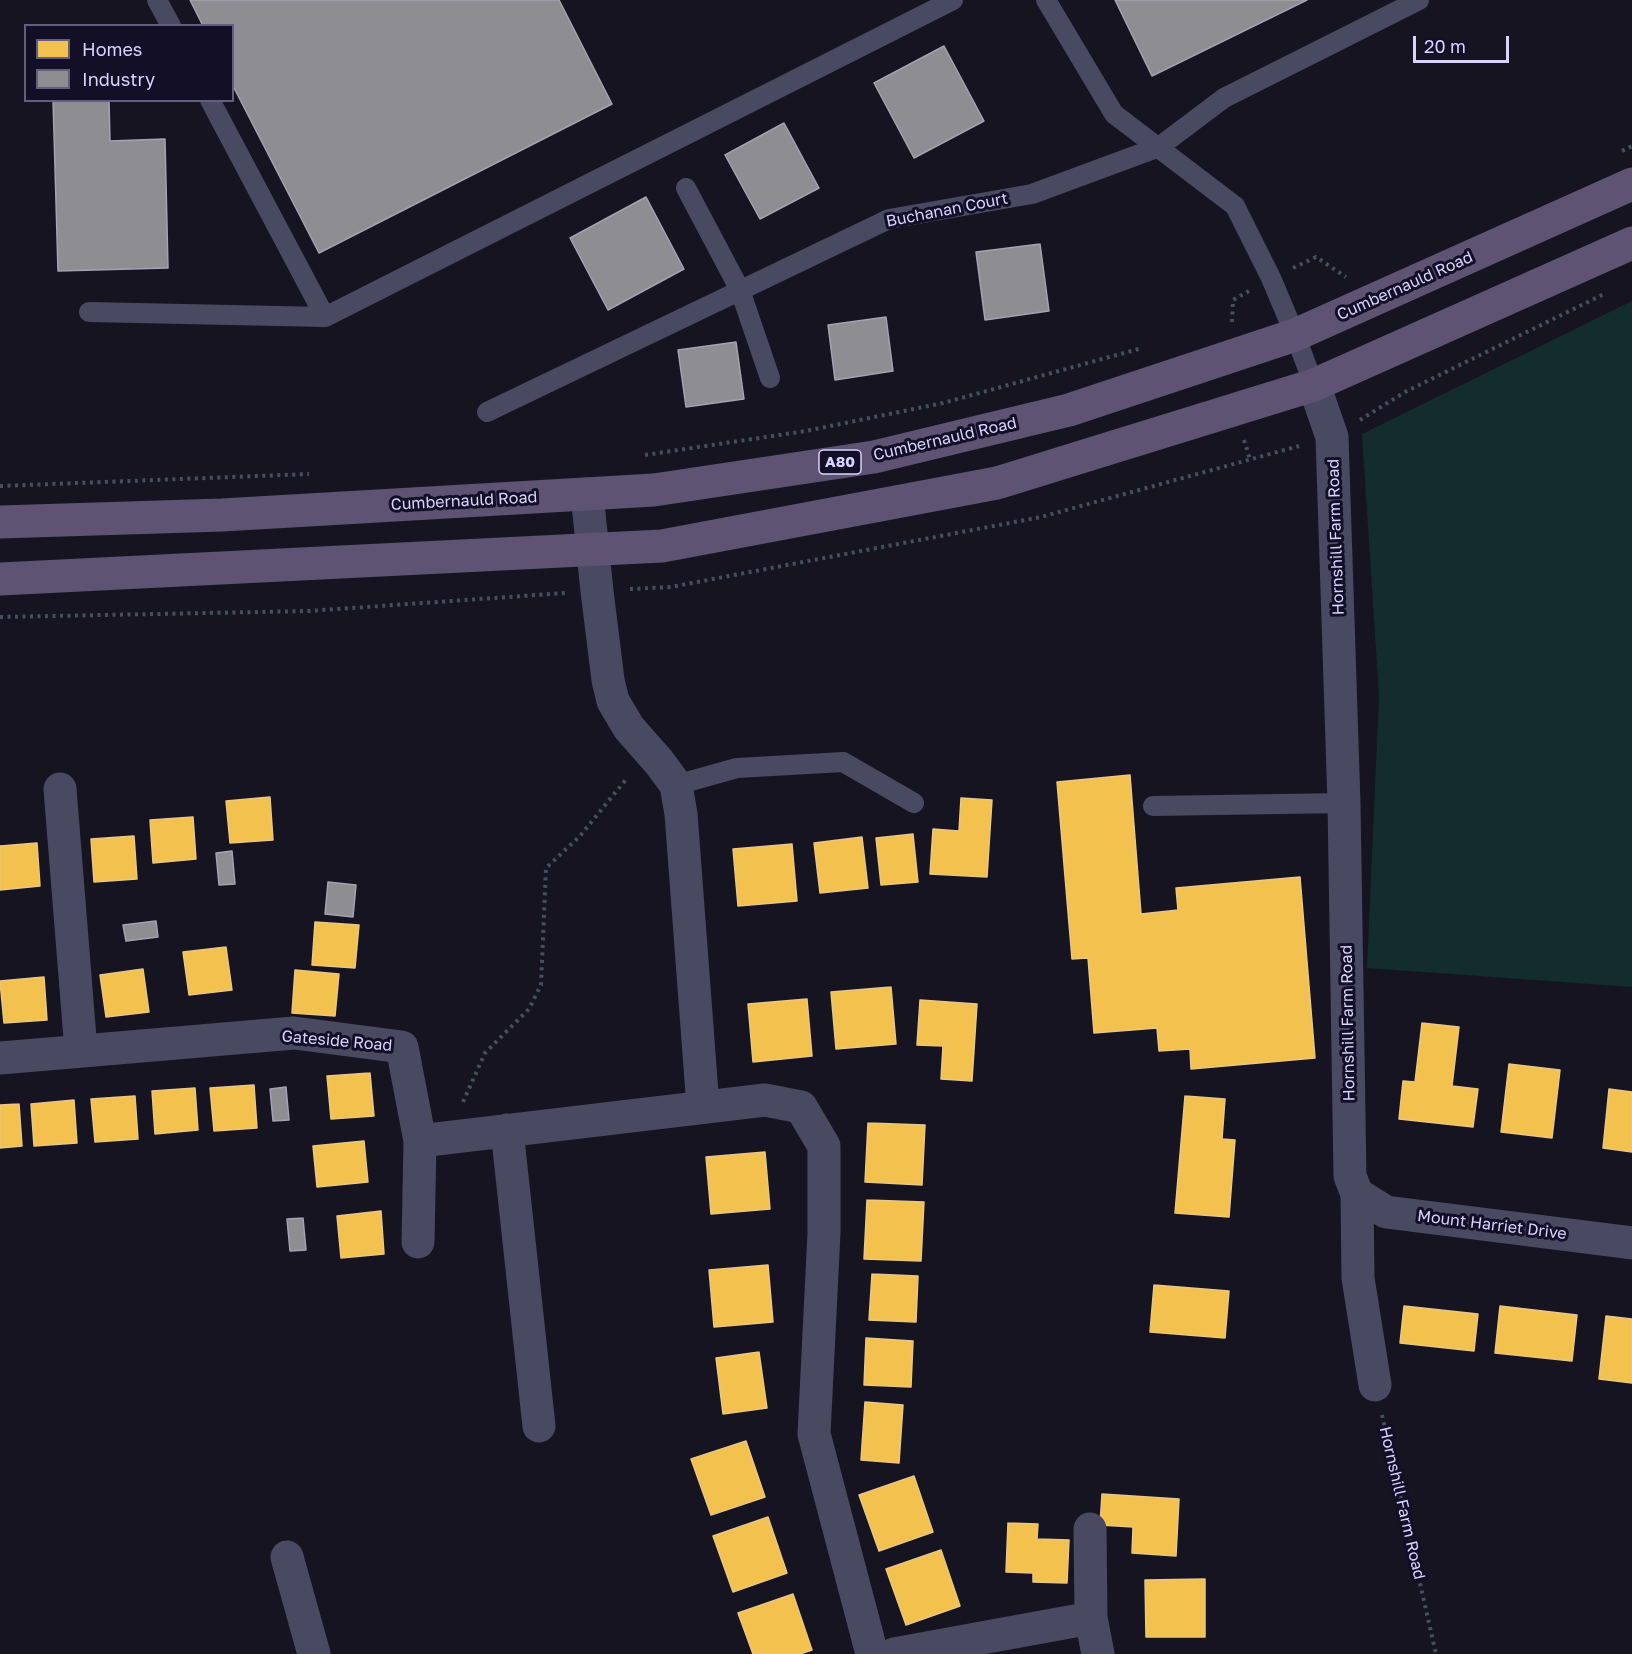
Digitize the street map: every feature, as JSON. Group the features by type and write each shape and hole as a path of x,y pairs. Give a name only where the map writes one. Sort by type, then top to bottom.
{"main road":[{"name":"Cumbernauld Road","path":"0,522 222,515 654,490 873,457 1069,410 1295,335 1632,184"},
{"path":"0,579 662,546 997,483 1314,385 1632,243"}],"street":[{"name":"Hornshill Farm Road","path":"1314,385 1332,436 1344,803 1350,1176 1357,1194 1358,1278 1375,1385"},
{"path":"587,494 608,680 613,701 629,728 676,785 681,814 704,1107"},
{"path":"60,789 81,1051"},
{"name":"Gateside Road","path":"0,1058 294,1033 402,1047 434,1139"},
{"path":"418,1242 434,1139 765,1100 801,1107 824,1146 824,1233 814,1434 872,1654"},
{"path":"507,1130 539,1426"},
{"name":"Mount Harriet Drive","path":"1357,1194 1386,1212 1632,1243"},
{"path":"1090,1529 1091,1618 1098,1654"},
{"path":"286,1557 314,1654"},
{"path":"894,1654 1091,1618"}],"lane":[{"path":"157,0 170,24"},
{"path":"89,312 325,317 953,0"},
{"path":"1046,0 1114,114 1235,206 1271,278 1314,385"},
{"name":"Buchanan Court","path":"487,412 889,219 1032,194 1159,147 1224,98 1419,0"},
{"path":"211,102 325,317"},
{"path":"686,188 740,290 770,378"},
{"path":"676,785 737,768 843,762 914,803"},
{"path":"1153,806 1344,803"}],"path":[{"path":"1618,153 1632,146"},
{"path":"1232,323 1233,300 1271,278 1316,257 1354,282"},
{"path":"638,456 806,431 943,403 1149,346"},
{"path":"0,486 317,474"},
{"path":"434,1139 485,1053 529,1009 541,985 546,868 580,836 649,751"},
{"name":"Hornshill Farm Road","path":"1375,1385 1436,1654"}],"green space":[{"path":"1632,301 1632,987 1367,968 1379,696 1362,434"}],"building: Homes":[{"path":"1130,775 1141,914 1178,910 1176,888 1300,877 1315,1058 1191,1069 1190,1049 1159,1051 1157,1028 1094,1033 1088,958 1072,959 1057,782"},
{"path":"270,797 273,840 230,843 226,801"},
{"path":"961,798 992,800 987,877 930,874 933,829 959,831"},
{"path":"193,817 196,859 153,863 150,820"},
{"path":"913,834 918,882 881,885 876,838"},
{"path":"134,836 137,879 94,882 91,839"},
{"path":"862,837 868,888 820,893 814,843"},
{"path":"37,843 40,886 0,890 0,846"},
{"path":"792,844 797,901 738,906 733,849"},
{"path":"315,922 359,925 355,968 312,965"},
{"path":"226,947 232,990 189,995 183,952"},
{"path":"143,969 149,1012 106,1017 100,975"},
{"path":"295,970 339,974 335,1016 292,1013"},
{"path":"44,977 47,1020 4,1023 0,981"},
{"path":"891,987 896,1044 836,1049 831,992"},
{"path":"807,999 812,1056 753,1062 748,1004"},
{"path":"920,1000 977,1004 972,1081 941,1079 943,1046 917,1045"},
{"path":"1422,1023 1459,1027 1452,1086 1478,1089 1473,1127 1399,1119 1403,1081 1415,1082"},
{"path":"1509,1064 1560,1070 1552,1138 1501,1132"},
{"path":"370,1073 374,1116 331,1119 327,1076"},
{"path":"254,1085 257,1128 214,1131 210,1088"},
{"path":"195,1088 198,1130 155,1134 152,1091"},
{"path":"1609,1089 1632,1092 1632,1152 1603,1148"},
{"path":"135,1096 138,1139 95,1142 91,1099"},
{"path":"1185,1096 1225,1099 1222,1139 1235,1140 1229,1217 1175,1213"},
{"path":"74,1100 77,1143 34,1146 31,1104"},
{"path":"19,1104 22,1146 0,1148 0,1105"},
{"path":"868,1123 925,1125 922,1185 865,1182"},
{"path":"364,1141 368,1182 317,1187 313,1146"},
{"path":"765,1152 770,1209 711,1214 706,1157"},
{"path":"867,1200 924,1202 921,1261 864,1259"},
{"path":"381,1211 384,1254 341,1258 337,1216"},
{"path":"768,1265 773,1322 714,1327 709,1270"},
{"path":"872,1274 918,1276 916,1322 869,1320"},
{"path":"1154,1285 1229,1291 1225,1338 1150,1332"},
{"path":"1404,1306 1478,1314 1474,1351 1400,1343"},
{"path":"1500,1306 1577,1315 1572,1361 1495,1353"},
{"path":"1606,1316 1632,1319 1632,1383 1599,1379"},
{"path":"866,1338 913,1341 911,1387 864,1385"},
{"path":"759,1352 767,1408 723,1414 716,1358"},
{"path":"865,1402 903,1405 899,1463 861,1460"},
{"path":"746,1441 765,1497 711,1515 691,1459"},
{"path":"914,1476 933,1532 879,1551 859,1495"},
{"path":"1102,1494 1179,1499 1176,1556 1132,1553 1133,1527 1100,1525"},
{"path":"768,1517 787,1573 733,1592 713,1536"},
{"path":"1008,1523 1038,1524 1037,1539 1069,1540 1067,1583 1033,1582 1033,1573 1006,1572"},
{"path":"941,1550 960,1606 906,1625 886,1569"},
{"path":"1205,1579 1205,1637 1146,1637 1145,1580"},
{"path":"793,1594 812,1650 800,1654 753,1654 738,1613"}],"building: Industry":[{"path":"190,0 559,0 612,104 319,253 234,88 234,24 202,24"},
{"path":"1115,0 1307,0 1152,76"},
{"path":"944,46 984,121 914,158 874,83"},
{"path":"53,102 109,102 110,141 165,139 168,268 58,271"},
{"path":"784,123 819,188 760,219 725,155"},
{"path":"646,197 684,269 608,310 570,238"},
{"path":"1040,244 1049,311 985,320 976,252"},
{"path":"886,317 893,371 835,380 828,325"},
{"path":"736,342 744,399 686,407 678,350"},
{"path":"232,851 235,884 219,885 216,853"},
{"path":"328,882 356,885 353,917 325,914"},
{"path":"156,921 158,937 126,941 123,925"},
{"path":"286,1087 289,1120 273,1121 270,1089"},
{"path":"303,1218 306,1250 290,1251 287,1219"}]}
